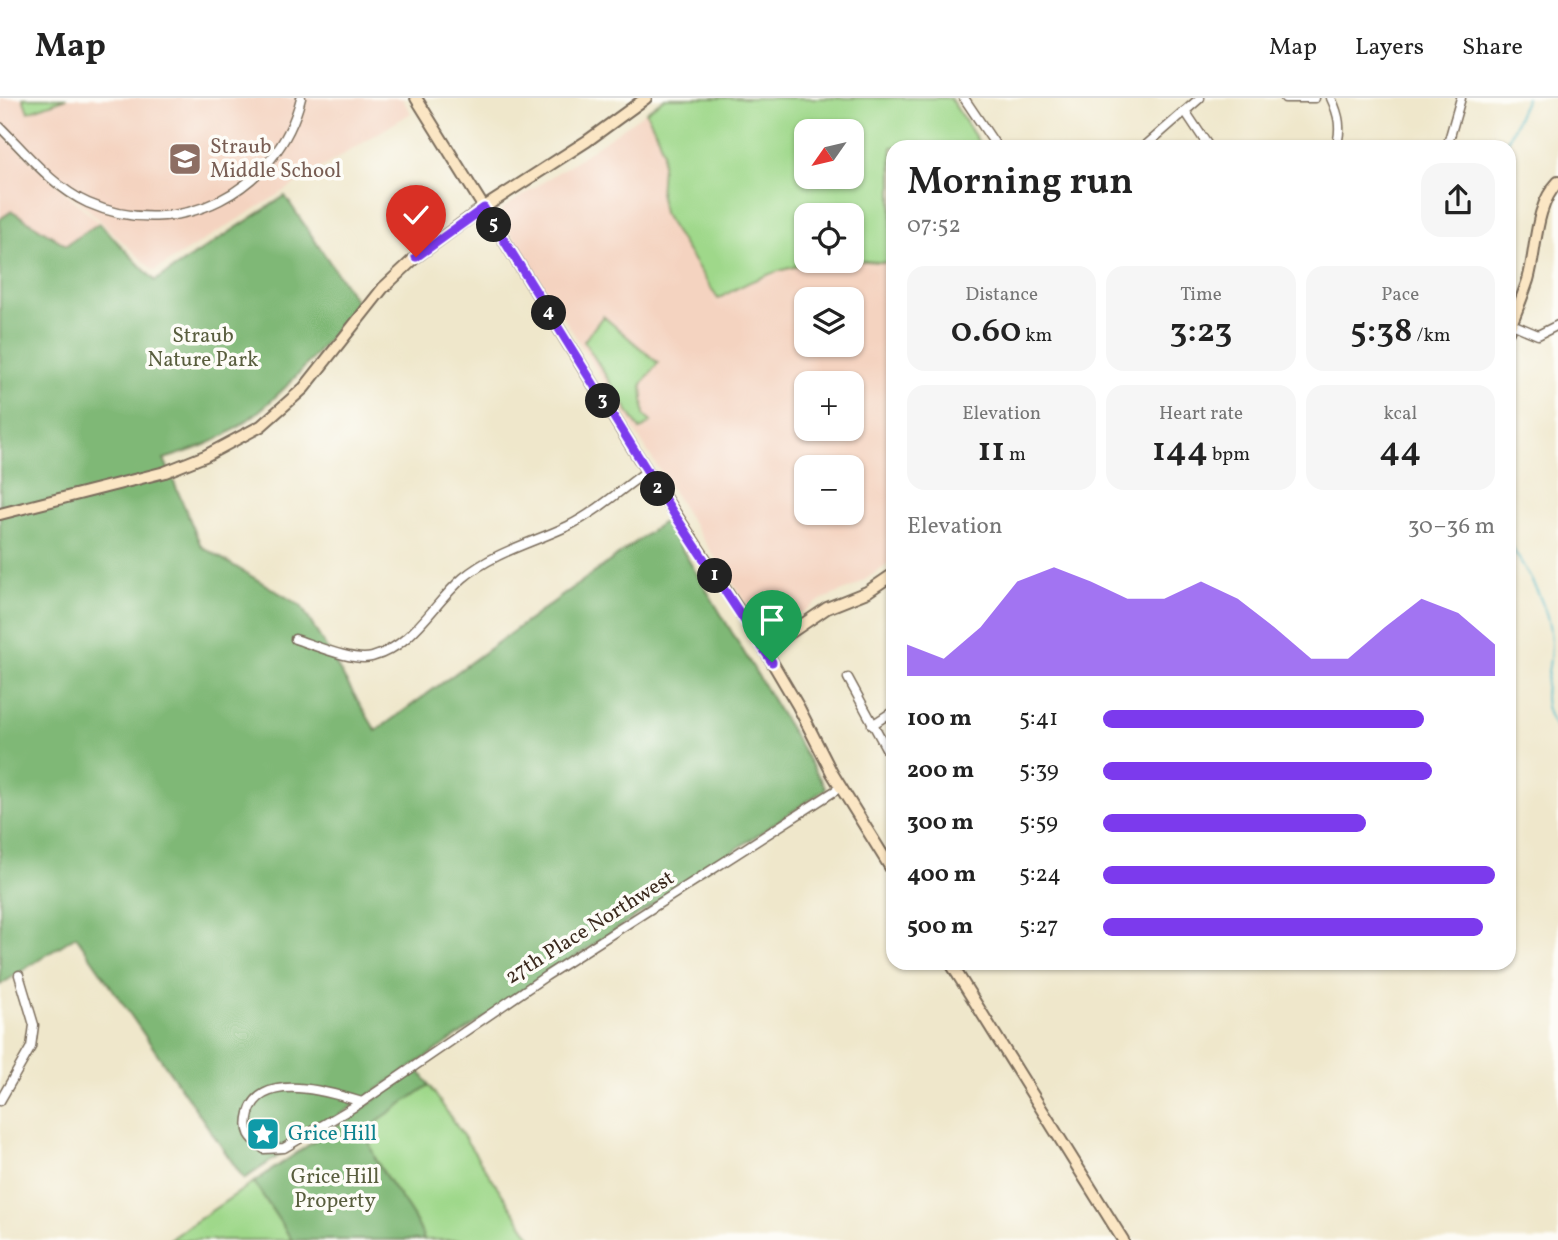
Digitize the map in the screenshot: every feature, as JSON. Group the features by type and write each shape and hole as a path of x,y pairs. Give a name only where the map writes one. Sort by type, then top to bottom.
{"street":[{"path":"0,127 52,180 89,203 130,215 172,215 212,204 243,187 275,156 289,135 301,98"},
{"path":"416,98 647,471 765,650 841,787 886,860"},
{"path":"0,514 176,468 261,426 304,388 363,311 389,281 420,254 646,98"},
{"path":"964,98 992,140"},
{"path":"1152,140 1200,98"},
{"path":"1285,98 1315,98"},
{"path":"1331,98 1340,123 1339,140"},
{"path":"1449,140 1461,98"},
{"path":"1185,111 1204,140"},
{"path":"1516,311 1527,281 1544,204 1557,184"},
{"path":"1516,330 1538,335 1557,327"},
{"path":"295,639 353,658 364,659 390,651 412,634 463,578 515,547 580,519 647,471"},
{"path":"765,650 819,613 867,592 886,579"},
{"path":"848,678 886,749"},
{"path":"872,726 886,716"},
{"name":"27th Place Northwest","path":"362,1102 326,1091 289,1088 265,1092 250,1108 245,1126 249,1137 264,1149 284,1149 362,1102 545,976 841,787"},
{"path":"955,970 1123,1240"},
{"path":"0,1101 31,1047 34,1025 19,975"}],"shaded area":[{"name":"Straub Middle School","path":"0,98 402,98 411,113 154,271 0,128"},
{"path":"646,112 663,152 660,196 663,213 718,298 749,282 794,267 794,273 864,273 864,261 886,263 886,566 855,586 821,600 772,632 765,630 700,535 500,216 502,209"},
{"path":"0,132 99,223 66,245 12,211 0,219"}],"green space":[{"path":"23,98 67,98 28,112"},
{"path":"665,98 950,98 977,140 886,140 886,263 864,261 864,203 794,203 794,267 745,284 718,299 663,213 660,196 663,152 646,112"},
{"name":"Straub Nature Park","path":"285,196 357,303 302,370 255,414 220,438 164,459 201,546 301,606 376,731 665,521 826,789 244,1179 76,936 0,985 0,219 12,211 66,245 99,223 155,281"},
{"path":"603,316 658,363 642,384 644,415 651,422 640,430 584,341"},
{"name":"Grice Hill Property","path":"419,1070 429,1085 383,1117 367,1132 376,1160 411,1213 424,1240 292,1240 254,1182"},
{"name":"Grice Hill Property","path":"429,1085 533,1240 424,1240 411,1213 376,1160 367,1131"},
{"name":"Grice Hill Property","path":"254,1182 292,1240 170,1239"}],"waterway":[{"path":"1508,140 1526,98"},
{"path":"1516,555 1530,577 1547,616 1551,655 1545,698 1546,708 1558,731"}],"place":[{"name":"Straub Middle School","path":"185,159"},
{"name":"Grice Hill","path":"263,1134"}],"route":[{"path":"416,257 484,208 674,514 772,662"}]}
